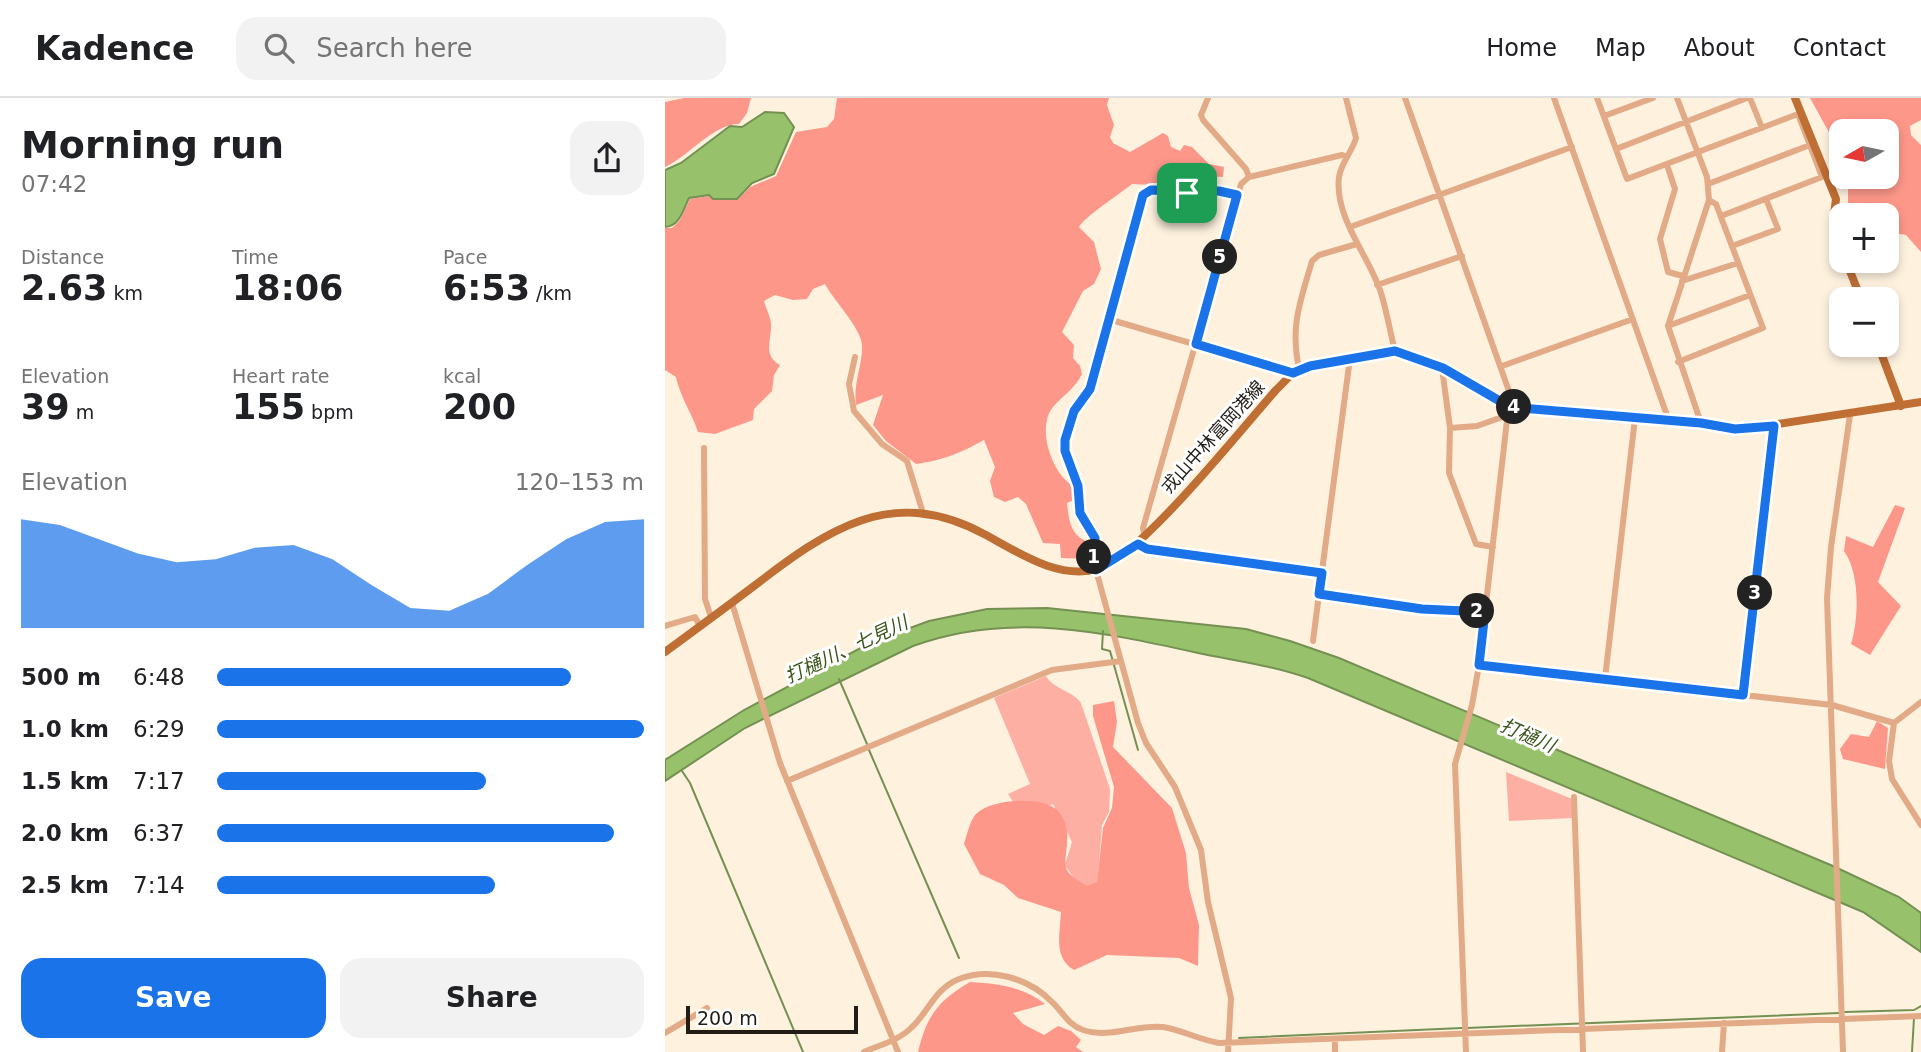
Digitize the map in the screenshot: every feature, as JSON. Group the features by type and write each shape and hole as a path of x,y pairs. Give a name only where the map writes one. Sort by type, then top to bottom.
{"main road":[{"path":"1795,98 1836,203"},
{"path":"1296,371 1395,351 1443,368 1509,411 1701,423 1735,429 1850,415 1921,402"},
{"path":"1883,357 1901,406"},
{"name":"戎山中林富岡港線","path":"1096,570 1141,540 1296,371"},
{"path":"665,652 788,559 837,528 879,515 923,513 971,527 1045,565 1070,570 1096,570"}],"street":[{"path":"1208,98 1201,114 1203,120 1246,169 1249,177"},
{"path":"1346,98 1356,138 1339,180 1350,227 1377,285 1395,351"},
{"path":"1405,98 1509,384 1509,411 1479,665 1471,708 1457,747 1455,764 1466,1052"},
{"path":"1554,98 1669,421"},
{"path":"1597,98 1627,179 1798,114 1822,177 1721,216"},
{"path":"1604,116 1653,98"},
{"path":"1677,98 1708,184 1709,200 1668,326 1678,362 1701,423"},
{"path":"1719,98 1722,107"},
{"path":"1616,149 1749,98 1762,128"},
{"path":"1708,184 1810,145"},
{"path":"1350,227 1572,147"},
{"path":"1322,573 1147,549 1141,540 1241,184 1249,177 1342,155 1347,157"},
{"path":"1667,164 1675,195 1660,241 1668,272 1682,279 1738,263"},
{"path":"1228,1052 1231,998 1208,902 1201,850 1175,787 1141,732 1096,570 1095,538 1080,513 1078,486 1068,463 1065,440 1074,411 1090,389 1145,191 1219,191 1237,195"},
{"path":"1732,246 1778,229 1766,199"},
{"path":"1678,362 1763,328 1716,204 1709,200"},
{"path":"1108,319 1296,371 1295,323 1312,261 1319,255 1357,244"},
{"path":"1377,285 1462,256"},
{"path":"1668,326 1750,295"},
{"path":"1502,366 1633,319"},
{"path":"855,357 849,384 854,411 881,444 907,461 923,513"},
{"path":"1313,641 1350,358"},
{"path":"1443,368 1450,428 1448,473 1476,544 1493,547"},
{"path":"1450,428 1477,426 1509,411"},
{"path":"1843,1052 1840,907 1827,633 1828,567 1850,415"},
{"path":"1605,679 1635,418"},
{"path":"1743,695 1774,426"},
{"path":"704,448 705,599 711,617"},
{"path":"1319,594 1422,609 1485,612"},
{"path":"732,603 787,781 898,1052"},
{"path":"665,625 695,617 700,626"},
{"path":"787,781 1052,670 1121,661"},
{"path":"1479,665 1832,705 1894,723"},
{"path":"1921,702 1894,723 1889,761 1892,779 1921,825"},
{"path":"1574,797 1583,1052"},
{"path":"864,1052 894,1039 914,1026 932,999 945,987 970,976 988,974 1011,978 1037,990 1052,1002 1067,1021 1085,1031 1109,1033 1163,1027 1204,1040 1229,1043 1921,1016"},
{"path":"665,1033 707,1008"},
{"path":"1722,1052 1724,1023"},
{"path":"1335,1039 1335,1052"}],"shaded area":[{"path":"684,98 751,98 747,113 739,124 720,129 665,167 665,102"},
{"path":"837,98 1109,98 1107,105 1114,125 1110,137 1113,143 1130,152 1163,133 1168,136 1171,147 1180,151 1184,145 1192,147 1209,164 1224,167 1223,177 1206,176 1195,167 1185,166 1183,180 1174,186 1132,184 1079,227 1094,242 1101,269 1094,284 1083,291 1062,332 1074,345 1073,358 1080,366 1082,374 1053,407 1048,416 1046,438 1058,471 1072,485 1074,500 1067,503 1069,516 1075,533 1091,543 1087,559 1061,558 1060,544 1043,543 1026,504 1018,497 1005,502 994,497 990,481 995,467 984,440 934,461 916,464 886,441 873,425 883,395 856,405 862,345 852,323 825,284 813,289 807,299 793,300 775,295 764,301 771,323 771,357 780,365 774,375 772,391 754,409 753,420 715,434 698,432 676,377 665,370 665,228 672,228 680,220 690,199 709,196 714,200 737,200 750,187 776,176 796,132 827,127 834,119"},
{"path":"1810,98 1921,98 1921,120 1910,126 1911,135 1921,145 1921,252 1906,235 1899,234 1899,203 1848,203 1848,189 1899,189 1899,119 1829,119 1829,132"},
{"path":"765,112 784,113 794,127 774,174 752,183 737,199 713,199 709,195 689,198 678,221 665,227 665,170 681,163 730,126 742,127"},
{"path":"1895,505 1905,508 1878,582 1901,606 1870,655 1851,644 1856,622 1856,596 1853,571 1844,551 1846,536 1873,547"},
{"path":"1047,608 1246,629 1339,658 1833,866 1899,897 1921,913 1921,952 1863,912 1308,678 1253,664 1091,632 1056,628 984,629 949,635 913,646 745,728 665,781 665,760 744,710 872,642 929,621 987,609"},
{"path":"1046,676 1049,681 1081,703 1110,789 1109,812 1102,825 1097,888 1091,894 1075,880 1065,865 1072,842 1053,804 1038,809 1016,806 1008,794 1030,784 994,698"},
{"path":"1114,701 1117,722 1113,747 1172,808 1186,853 1189,888 1199,925 1198,966 1179,958 1107,955 1074,970 1067,965 1060,952 1061,912 1018,898 1004,885 980,874 964,844 972,820 983,809 1005,802 1041,803 1058,811 1064,820 1067,829 1065,861 1069,873 1087,886 1097,882 1103,828 1112,808 1114,787 1093,716 1093,705"},
{"path":"1877,721 1888,728 1885,769 1843,759 1840,749 1851,734 1869,737"},
{"path":"1506,772 1572,799 1573,818 1509,821"},
{"path":"970,982 1009,987 1036,998 1045,1004 1013,1013 1023,1024 1044,1035 1058,1026 1071,1031 1081,1040 1076,1047 1083,1052 918,1052 925,1028 935,1010"}],"waterway":[{"path":"1103,631 1102,649 1110,651 1138,750"},
{"path":"839,679 867,744"},
{"path":"869,750 959,958"},
{"path":"682,771 690,783 803,1052"},
{"path":"1845,1012 1914,1010 1921,1006"},
{"path":"1467,1028 1839,1013"},
{"path":"1912,1052 1914,1018"},
{"path":"1239,1038 1462,1028"}],"route":[{"path":"1151,190 1187,193 1219,191 1237,195 1196,344 1293,373 1310,366 1395,351 1413,355 1443,368 1510,407 1701,423 1735,429 1774,426 1743,695 1479,665 1485,612 1455,608 1422,609 1319,594 1322,573 1147,549 1138,544 1119,559 1096,570 1096,542 1080,513 1078,486 1068,463 1065,440 1074,411 1090,389 1098,350 1143,195 1145,191 1151,190"}],"water label":[{"name":"打樋川、七見川","path":"846,649"},
{"name":"打樋川","path":"1528,735"}]}
